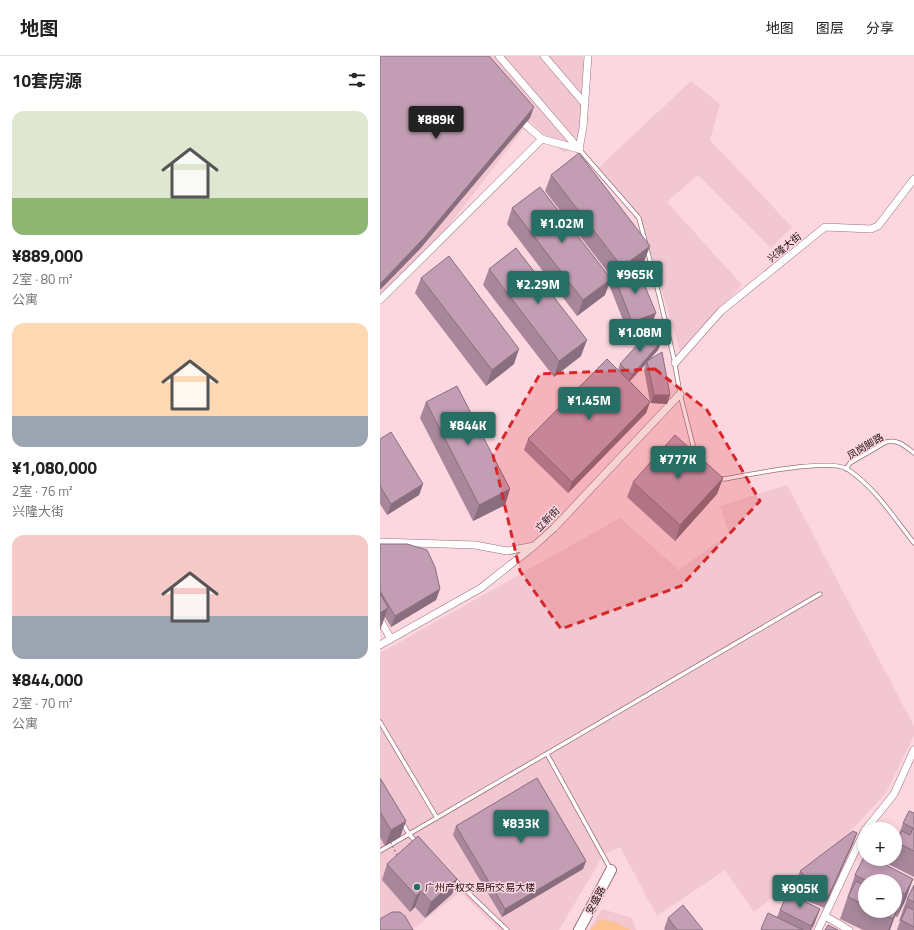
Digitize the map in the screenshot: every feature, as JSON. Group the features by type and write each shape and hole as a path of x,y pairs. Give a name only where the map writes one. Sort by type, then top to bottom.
{"street":[{"path":"498,56 579,149"},
{"path":"544,56 585,104"},
{"path":"579,149 585,104 588,56"},
{"path":"513,114 542,139 579,149"},
{"path":"380,300 542,139"},
{"name":"兴隆大街","path":"675,362 721,311 825,227 871,229 878,226 914,179"},
{"name":"立新街","path":"380,542 475,545 507,551 534,546 554,528 680,394"},
{"path":"380,646 481,588 534,546"},
{"path":"380,620 391,639"},
{"path":"872,822 894,794 914,750"},
{"path":"818,930 858,847"},
{"name":"安盛路","path":"579,930 611,870"},
{"path":"825,916 849,930"}],"lane":[{"path":"579,149 639,218 675,362 680,394 697,462"},
{"name":"凤岗脚路","path":"846,469 850,463 886,442 893,440 902,444 914,453"},
{"path":"712,476 724,479 824,464 846,469 880,499 914,543"},
{"path":"380,851 820,594"},
{"path":"380,722 436,818"},
{"path":"547,754 611,870"},
{"path":"401,821 409,834 420,845"},
{"path":"447,872 507,930"}],"path":[{"path":"391,843 398,856"}],"highlighted area":[{"path":"655,369 707,410 760,501 681,586 561,629 520,571 493,455 540,374"}],"shaded area":[{"path":"380,56 583,56 582,142 564,153 530,121 425,256 380,298"},
{"path":"691,81 720,104 710,140 792,227 771,248 698,175 667,202 742,285 680,351 640,217 598,168"},
{"path":"787,485 914,726 914,736 886,793 832,851 754,912 725,870 657,916 620,847 604,854 559,930 499,930 460,892 412,930 380,930 380,653 620,518 679,570 729,534 720,506"},
{"path":"602,909 632,918 636,930 589,930"},
{"path":"600,919 617,923 631,930 590,930"}],"building":[{"path":"380,56 489,56 534,107 424,238 380,284"},
{"path":"579,153 650,246 622,267 551,175"},
{"path":"540,187 611,279 583,300 512,208"},
{"path":"516,248 587,340 559,361 489,269"},
{"path":"449,256 519,349 492,370 421,278"},
{"path":"637,267 656,313 632,322 614,276"},
{"path":"649,332 661,342 632,375 620,364"},
{"path":"662,352 670,395 654,395 647,361"},
{"path":"607,359 650,402 572,482 528,439"},
{"path":"457,386 510,489 479,505 426,402"},
{"path":"391,432 423,484 391,504 380,486 380,439"},
{"path":"675,435 723,478 680,525 633,482"},
{"path":"380,544 407,544 427,550 435,567 440,589 395,616 380,591"},
{"path":"380,593 388,608 380,613"},
{"path":"380,778 406,821 391,830 380,812"},
{"path":"537,778 586,861 505,909 456,826"},
{"path":"909,811 914,813 914,851 902,845 902,831 910,835 913,828 903,823"},
{"path":"853,831 857,833 828,897 809,889 812,883 800,871"},
{"path":"418,836 457,879 431,902 421,891 416,896 387,864"},
{"path":"860,866 888,866 913,879 905,894 902,892 902,874 858,874 858,876 855,875"},
{"path":"856,881 858,882 858,902 848,897"},
{"path":"914,885 914,902 907,899"},
{"path":"788,893 820,909 811,926 780,910"},
{"path":"683,905 703,930 677,930 668,918"},
{"path":"907,907 914,910 914,927 901,920"},
{"path":"392,912 400,912 405,916 413,930 380,930 380,919"},
{"path":"768,913 803,930 761,929"},
{"path":"828,925 838,930 825,930"}],"place":[{"name":"广州产权交易所交易大楼","path":"417,887"}]}
